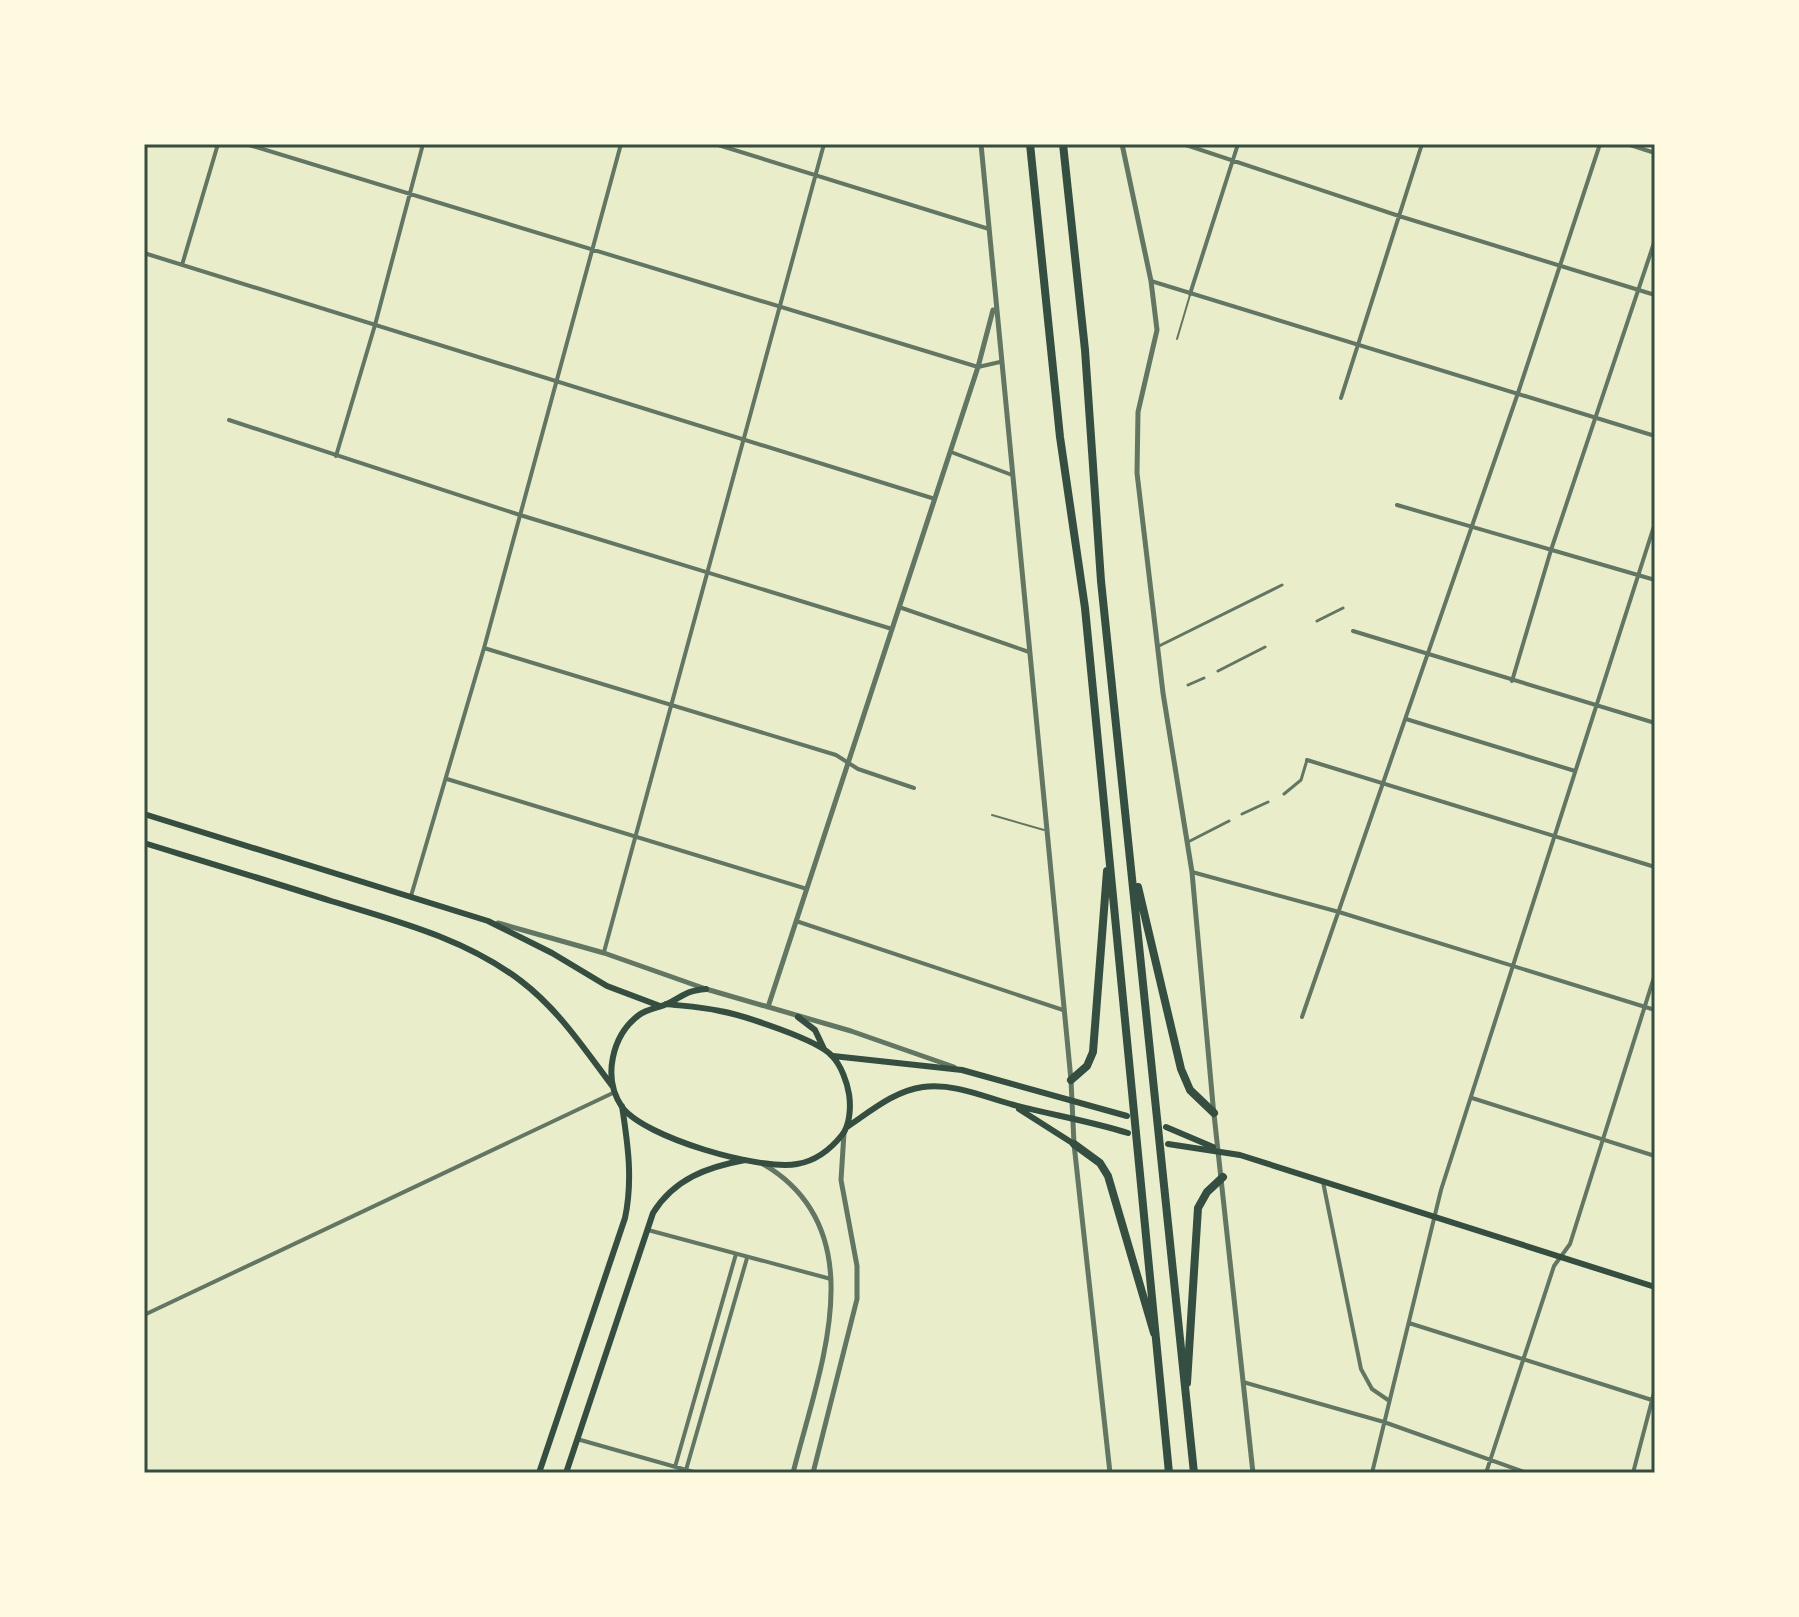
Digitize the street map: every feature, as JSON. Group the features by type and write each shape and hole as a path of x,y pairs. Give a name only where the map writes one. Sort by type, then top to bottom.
{"highway":[{"path":"1030,144 1060,437 1085,608 1169,1473"},
{"path":"1063,144 1085,350 1101,581 1194,1473"},
{"path":"1071,1080 1087,1066 1093,1052 1109,847"},
{"path":"1129,848 1181,1069 1190,1090 1214,1113"},
{"path":"1074,1144 1100,1163 1108,1176 1159,1349"},
{"path":"1185,1403 1198,1208 1207,1192 1223,1177"}],"main road":[{"path":"144,814 488,921 552,953 607,986 663,1005 724,1011 797,1036 833,1056 848,1088 846,1130"},
{"path":"144,843 400,922 478,955 510,973 546,1002 575,1035 614,1090 622,1106 631,1168 625,1218 539,1473"},
{"path":"614,1090 612,1064 619,1038 629,1023 642,1012 663,1005 688,990 706,989"},
{"path":"798,1017 815,1030 824,1049"},
{"path":"833,1056 962,1070 1127,1116"},
{"path":"622,1106 659,1133 762,1164 795,1165 824,1154 846,1130 886,1100 921,1087 952,1088 1128,1133"},
{"path":"1013,1105 1074,1144"},
{"path":"1166,1127 1220,1150 1655,1287"},
{"path":"1168,1144 1220,1150"},
{"path":"566,1473 647,1229 659,1202 682,1180 721,1164 747,1159"}],"street":[{"path":"182,265 218,144"},
{"path":"246,144 978,367 1000,362"},
{"path":"336,456 423,144"},
{"path":"411,896 484,648 621,144"},
{"path":"715,144 989,229"},
{"path":"604,953 824,144"},
{"path":"981,144 1071,1080 1074,1144 1110,1473"},
{"path":"1122,144 1151,281 1157,330 1138,412 1137,473 1157,647 1192,872 1214,1113 1253,1473"},
{"path":"1183,144 1399,216 1655,295"},
{"path":"1190,294 1238,144"},
{"path":"1341,398 1422,144"},
{"path":"1302,1017 1518,393 1600,144"},
{"path":"1627,144 1655,153"},
{"path":"1512,681 1551,550 1655,240"},
{"path":"144,253 935,499"},
{"path":"1151,281 1655,436"},
{"path":"768,1007 951,452 996,301"},
{"path":"229,420 520,515 892,629"},
{"path":"951,452 1012,475"},
{"path":"1397,505 1655,580"},
{"path":"1372,1473 1434,1218 1511,967 1655,523"},
{"path":"1157,647 1282,585"},
{"path":"899,607 1029,652"},
{"path":"1317,621 1343,608"},
{"path":"1353,631 1655,723"},
{"path":"1218,671 1265,647"},
{"path":"484,648 836,755 858,769 914,788"},
{"path":"1188,685 1204,678"},
{"path":"1406,719 1575,771"},
{"path":"1284,794 1301,780 1307,760 1655,867"},
{"path":"447,779 807,889"},
{"path":"1242,814 1268,802"},
{"path":"1188,842 1229,821"},
{"path":"1192,872 1339,912 1655,1010"},
{"path":"488,921 604,953 706,989 851,1031 962,1070"},
{"path":"796,921 1063,1010"},
{"path":"1486,1473 1554,1266 1570,1244 1655,974"},
{"path":"144,1315 614,1090"},
{"path":"1472,1098 1655,1156"},
{"path":"813,1473 857,1299 857,1266 841,1180 846,1130"},
{"path":"762,1164 794,1186 809,1207 826,1244 831,1279 829,1325 793,1473"},
{"path":"1323,1182 1361,1369 1372,1389 1388,1400"},
{"path":"647,1229 831,1279"},
{"path":"675,1467 736,1254"},
{"path":"686,1470 747,1258"},
{"path":"1409,1323 1653,1401"},
{"path":"1243,1382 1384,1422 1527,1473"},
{"path":"1633,1473 1655,1389"},
{"path":"577,1439 697,1473"}],"lane":[{"path":"1177,339 1190,294"},
{"path":"992,815 1046,830"}]}
